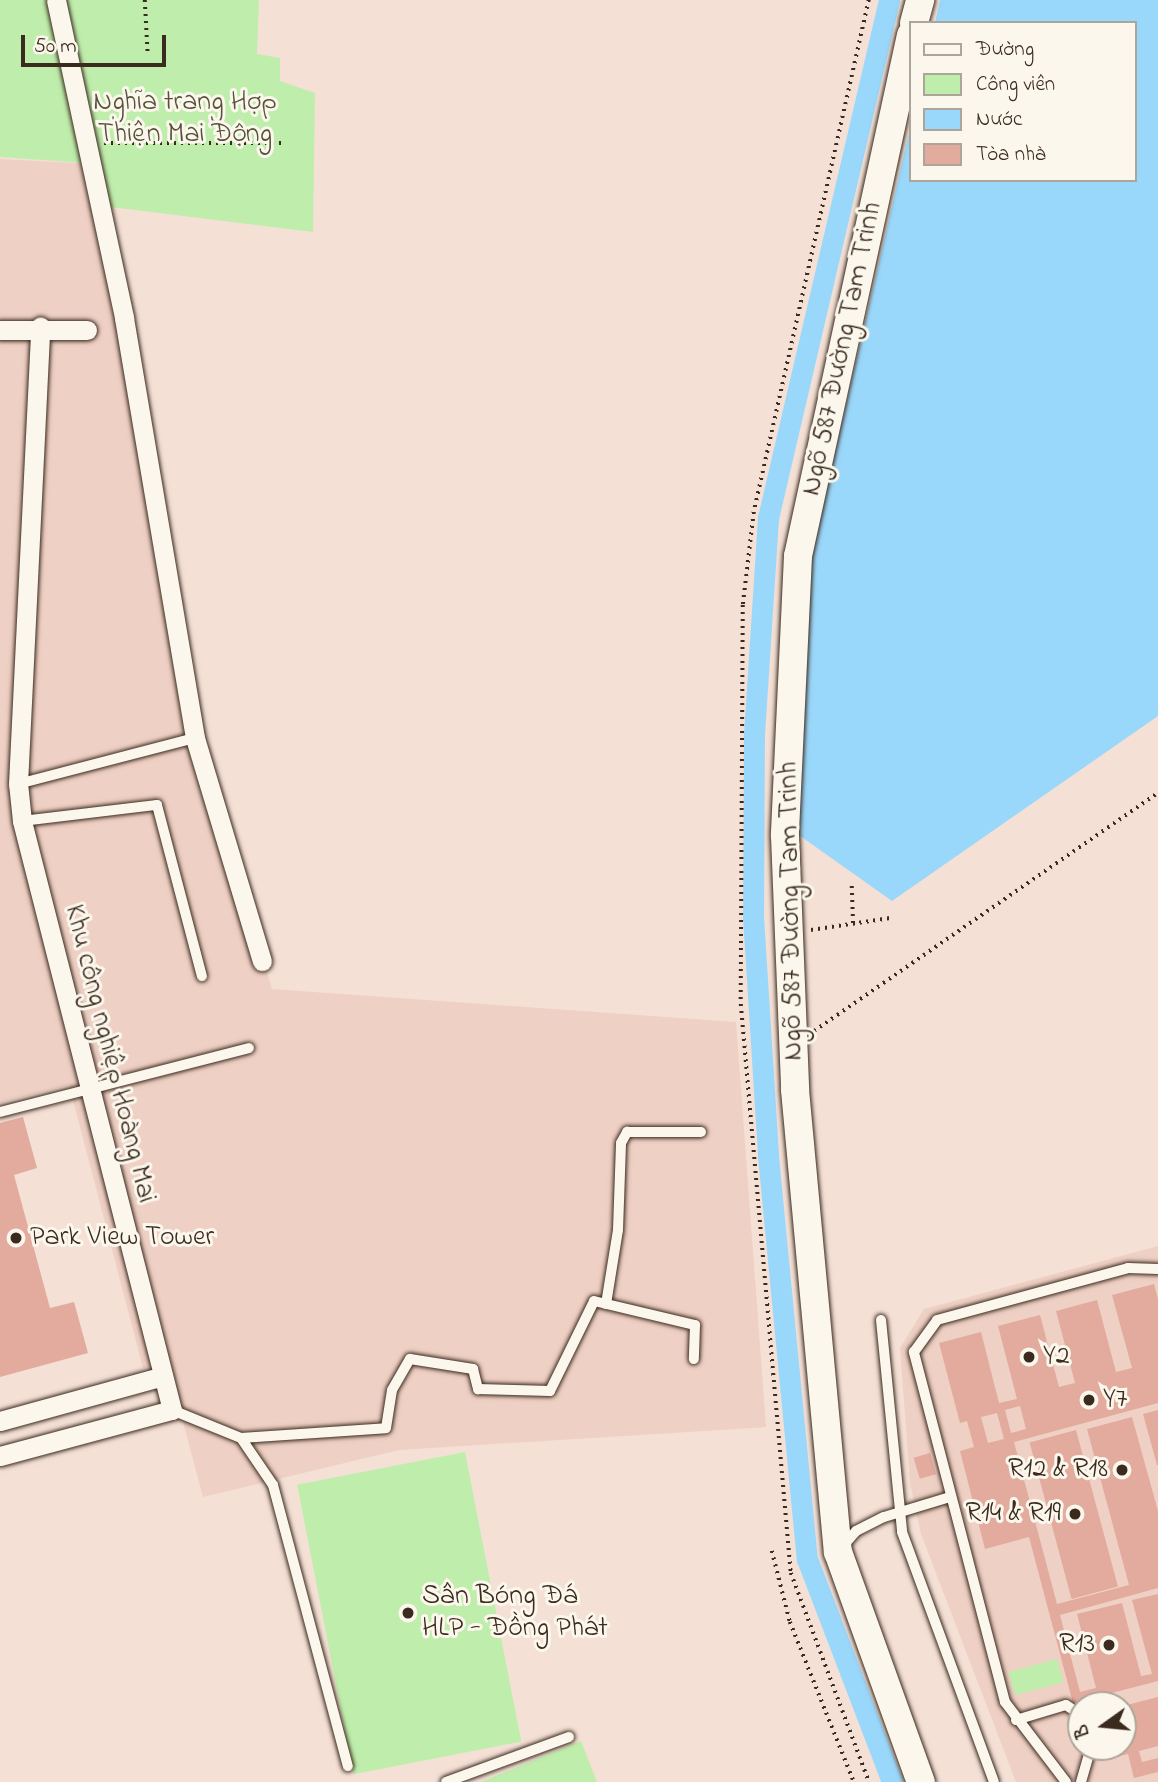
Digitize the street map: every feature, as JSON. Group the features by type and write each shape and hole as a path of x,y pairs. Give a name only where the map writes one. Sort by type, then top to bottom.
{"street":[{"path":"57,0 158,503 195,738 262,961"},
{"path":"915,21 920,0"},
{"name":"Ngõ 587 Đường Tam Trinh","path":"909,44 798,556 785,836 793,1046 838,1552 920,1782"},
{"path":"0,330 40,327 87,330"},
{"name":"Khu công nghiệp Hoàng Mai","path":"40,327 9,784 23,821 87,1089 172,1410"},
{"path":"0,1421 163,1376"},
{"path":"0,1456 172,1410"}],"lane":[{"path":"9,784 195,738"},
{"path":"23,821 157,805 202,976"},
{"path":"0,1112 248,1048"},
{"path":"606,1304 618,1230 621,1143 627,1132 701,1132"},
{"path":"1066,1782 1016,1720 1001,1691 915,1364 915,1352 930,1326 947,1317 1128,1268 1158,1269"},
{"path":"172,1410 241,1438 386,1428 392,1390 410,1359 473,1368 478,1389 550,1391 594,1301 695,1325 694,1359"},
{"path":"881,1320 898,1510 994,1782"},
{"path":"241,1438 273,1485 348,1766"},
{"path":"838,1552 856,1531 898,1510 950,1497"},
{"path":"1016,1720 1067,1706"},
{"path":"446,1782 569,1737"},
{"path":"1081,1782 1087,1761"}],"path":[{"path":"145,0 148,56"},
{"path":"87,143 284,143"},
{"path":"793,1046 1158,793"},
{"path":"852,886 853,924"},
{"path":"788,934 890,918"},
{"path":"772,1551 790,1622 854,1782"}],"shaded area":[{"path":"0,159 94,164 200,739 272,989 736,1022 766,1427 399,1450 203,1497 167,1362 143,1368 69,1085 0,1103"},
{"path":"1158,1246 1158,1782 1016,1782 921,1534 910,1483 900,1348 924,1309"}],"green space":[{"path":"0,0 51,0 84,163 0,157"},
{"name":"Nghĩa trang Hợp Thiện Mai Động","path":"64,0 259,0 257,54 280,58 280,81 315,93 313,232 103,206"},
{"name":"Sân Bóng Đá HLP - Đồng Phát","path":"465,1452 521,1742 353,1774 297,1485"},
{"path":"1057,1659 1063,1682 1015,1695 1009,1672"},
{"path":"581,1741 597,1782 481,1782"}],"water":[{"path":"940,0 1158,0 1158,716 892,901 796,833 807,573 909,133 909,182 1137,182 1137,21 935,21"}],"building":[{"name":"Park View Tower","path":"23,1117 37,1168 14,1175 50,1308 74,1302 88,1353 0,1377 0,1123"},
{"path":"1154,1284 1158,1299 1158,1403 1014,1442 1057,1604 1129,1585 1087,1429 1132,1417 1158,1511 1158,1588 1060,1615 1080,1691 1070,1691 1029,1537 985,1549 960,1451 974,1447 967,1421 960,1423 939,1343 981,1332 999,1403 1017,1399 998,1326 1040,1315 1059,1387 1075,1383 1056,1311 1097,1300 1116,1372 1132,1368 1112,1295","holes":["1020,1406 1026,1429 1011,1433 1005,1410","997,1413 1004,1439 988,1443 981,1417"]},
{"path":"1158,1410 1158,1465 1157,1465 1143,1414"},
{"name":"R14 & R19","path":"1076,1430 1118,1586 1072,1599 1030,1442"},
{"path":"930,1453 936,1474 920,1479 914,1458"},
{"path":"1158,1594 1158,1681 1119,1691 1084,1691 1096,1688 1077,1614 1122,1603 1141,1676 1152,1674 1132,1600"},
{"path":"1158,1697 1158,1746 1139,1751 1142,1762 1158,1758 1158,1772 1134,1778 1130,1761 1137,1761 1137,1702"}],"waterway":[{"path":"889,0 768,518 754,735 753,916 768,1156 807,1559 892,1782"}],"place":[{"name":"Park View Tower","path":"16,1238"},
{"name":"Y2","path":"1029,1357"},
{"name":"Y7","path":"1089,1400"},
{"name":"R12 & R18","path":"1122,1470"},
{"name":"R14 & R19","path":"1075,1514"},
{"name":"Sân Bóng Đá HLP - Đồng Phát","path":"408,1613"},
{"name":"R13","path":"1109,1645"}]}
